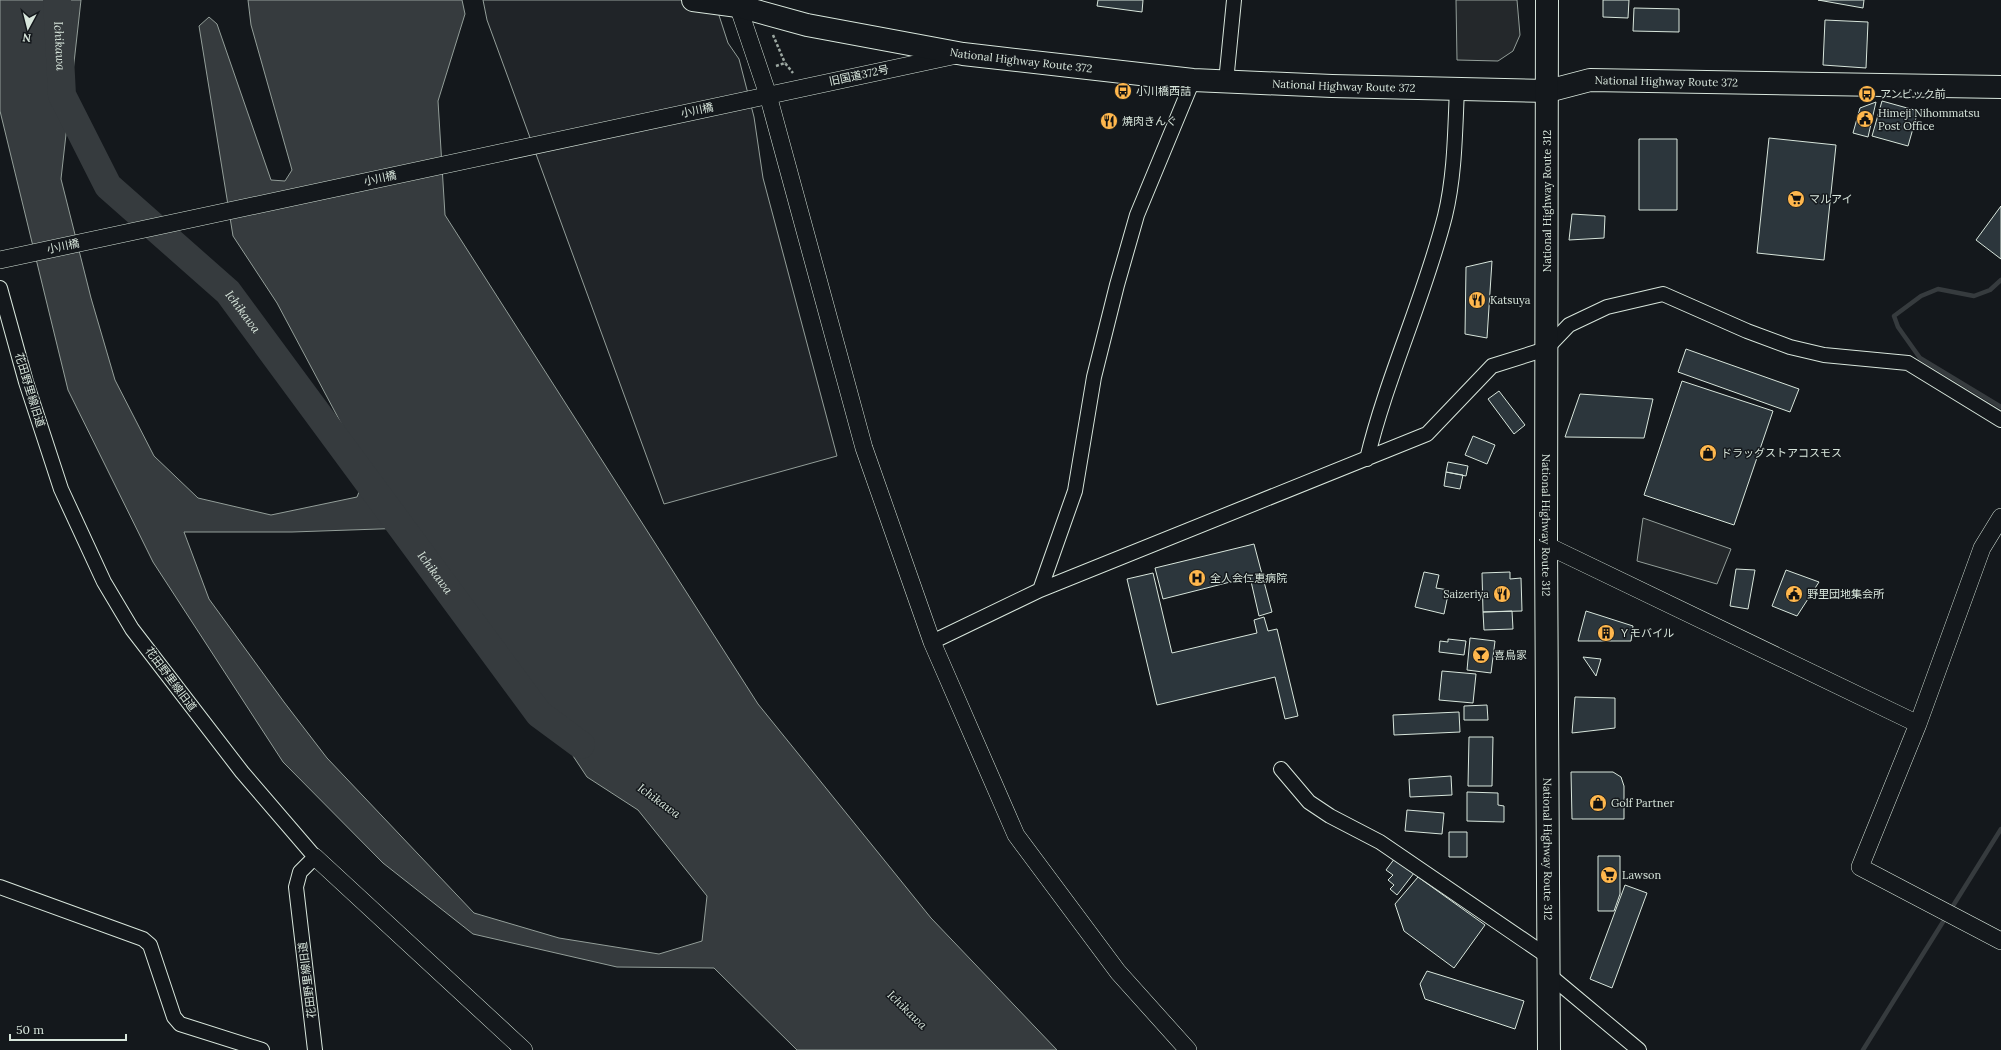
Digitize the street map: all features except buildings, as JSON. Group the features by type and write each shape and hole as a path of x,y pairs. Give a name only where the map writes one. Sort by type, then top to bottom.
{"highway":[{"name":"National Highway Route 372","path":"693,0 737,3 807,25 963,54 1193,80 1548,91 1590,80 2001,87"},
{"name":"National Highway Route 312","path":"1545,1 1548,91 1546,546 1549,1050"}],"street":[{"path":"1226,82 1234,0"},
{"path":"737,3 762,96 864,448 932,642 1016,835 1118,972 1188,1050"},
{"name":"旧国道372号","path":"762,96 963,54"},
{"path":"1040,590 1075,491 1094,377 1117,285 1137,215 1193,80"},
{"path":"1367,458 1376,420 1420,300 1445,215 1454,166 1457,89"},
{"name":"小川橋","path":"2,259 762,96"},
{"name":"花田野里線旧道","path":"0,288 26,382 61,489 104,582 132,629 228,754 277,815 315,857 300,872 296,887 315,1050"},
{"path":"932,642 1040,590 1427,434 1492,366 1546,349 1569,325 1607,307 1663,294 1747,331 1790,347 1824,355 1908,363 2001,420"},
{"path":"2001,517 1982,548 1918,724 1860,867 2001,941"},
{"path":"1546,546 1918,724"},
{"path":"1282,769 1309,802 1330,816 1380,842 1548,965 1639,1050"},
{"path":"315,857 524,1050"},
{"path":"0,887 143,939 150,945 174,1017 180,1024 262,1050"}],"path":[{"path":"772,32 785,64 793,73"},
{"path":"776,66 785,64"}],"shaded area":[{"path":"483,0 714,0 728,43 739,59 754,117 763,178 837,456 664,504 487,20"},
{"path":"1456,0 1517,0 1520,35 1513,51 1498,61 1457,60"},
{"path":"1643,518 1731,549 1717,584 1637,561"}],"water":[{"path":"0,0 81,0 61,179 91,298 115,380 154,456 198,498 271,515 357,497 367,472 277,303 233,236 199,26 209,17 217,24 271,180 285,181 292,170 251,25 248,0 462,0 465,14 438,101 445,215 758,704 931,918 1057,1050 797,1050 714,968 617,967 473,934 383,863 283,762 153,562 68,390 0,111","holes":["408,528 458,588 520,676 587,777 638,810 707,896 702,941 659,954 559,938 474,913 327,758 284,702 209,599 184,532 292,532"]}],"waterway":[{"name":"Ichikawa","path":"57,0 62,95 108,186 228,292 539,714 581,745"},
{"path":"2001,280 1990,290 1974,296 1938,289 1921,296 1894,316 1898,327 1920,358 2001,407"},
{"path":"1863,1050 2001,829"}],"place":[{"name":"小川橋西詰","path":"1123,91"},
{"name":"アンビック前","path":"1867,94"},
{"name":"Himeji Nihommatsu Post Office","path":"1865,119"},
{"name":"焼肉きんぐ","path":"1109,121"},
{"name":"マルアイ","path":"1796,199"},
{"name":"Katsuya","path":"1477,300"},
{"name":"ドラッグストアコスモス","path":"1708,453"},
{"name":"全人会仁恵病院","path":"1197,578"},
{"name":"Saizeriya","path":"1502,594"},
{"name":"野里団地集会所","path":"1794,594"},
{"name":"Ｙモバイル","path":"1606,633"},
{"name":"喜鳥家","path":"1481,655"},
{"name":"Golf Partner","path":"1598,803"},
{"name":"Lawson","path":"1609,875"}]}
